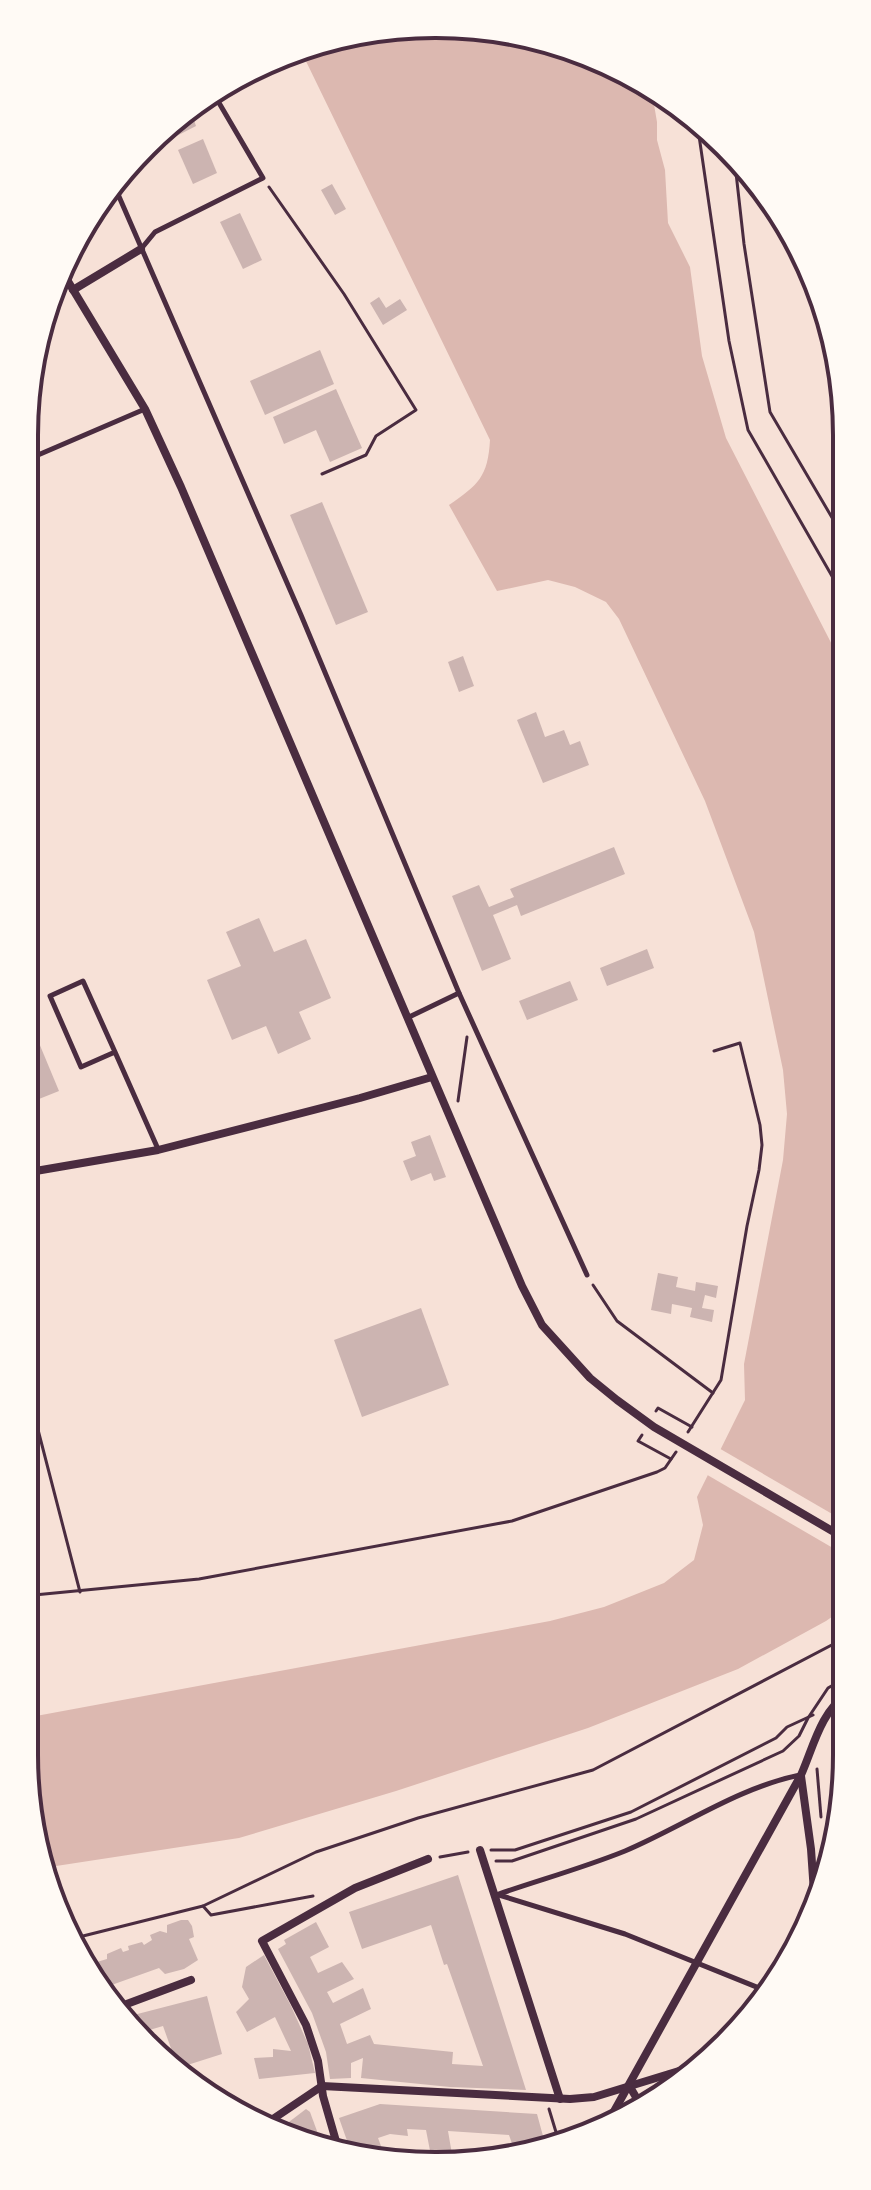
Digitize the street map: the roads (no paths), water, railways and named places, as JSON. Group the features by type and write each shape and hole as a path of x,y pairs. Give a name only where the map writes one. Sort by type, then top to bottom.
{"street":[{"path":"73,290 141,249"},
{"path":"68,282 145,409 181,487 522,1286 542,1325 590,1378 654,1427 833,1531"},
{"path":"38,1171 158,1150 432,1077"},
{"path":"617,2108 801,1775 833,1706"},
{"path":"801,1775 813,1878"},
{"path":"480,1850 560,2099"},
{"path":"336,2139 318,2061 306,2025 262,1941 355,1888 428,1859"},
{"path":"127,2004 191,1980"},
{"path":"275,2118 322,2086 560,2099 594,2097 672,2073"},
{"path":"630,2087 636,2098"}],"lane":[{"path":"141,249 155,232 263,178 219,103"},
{"path":"119,196 301,615 459,993 587,1275"},
{"path":"38,455 145,409"},
{"path":"115,1052 81,1067 50,996 83,981 115,1052 158,1150"},
{"path":"407,1018 459,993"},
{"path":"496,1895 625,1851 762,1786 801,1775"},
{"path":"496,1895 625,1934 757,1987"}]}
